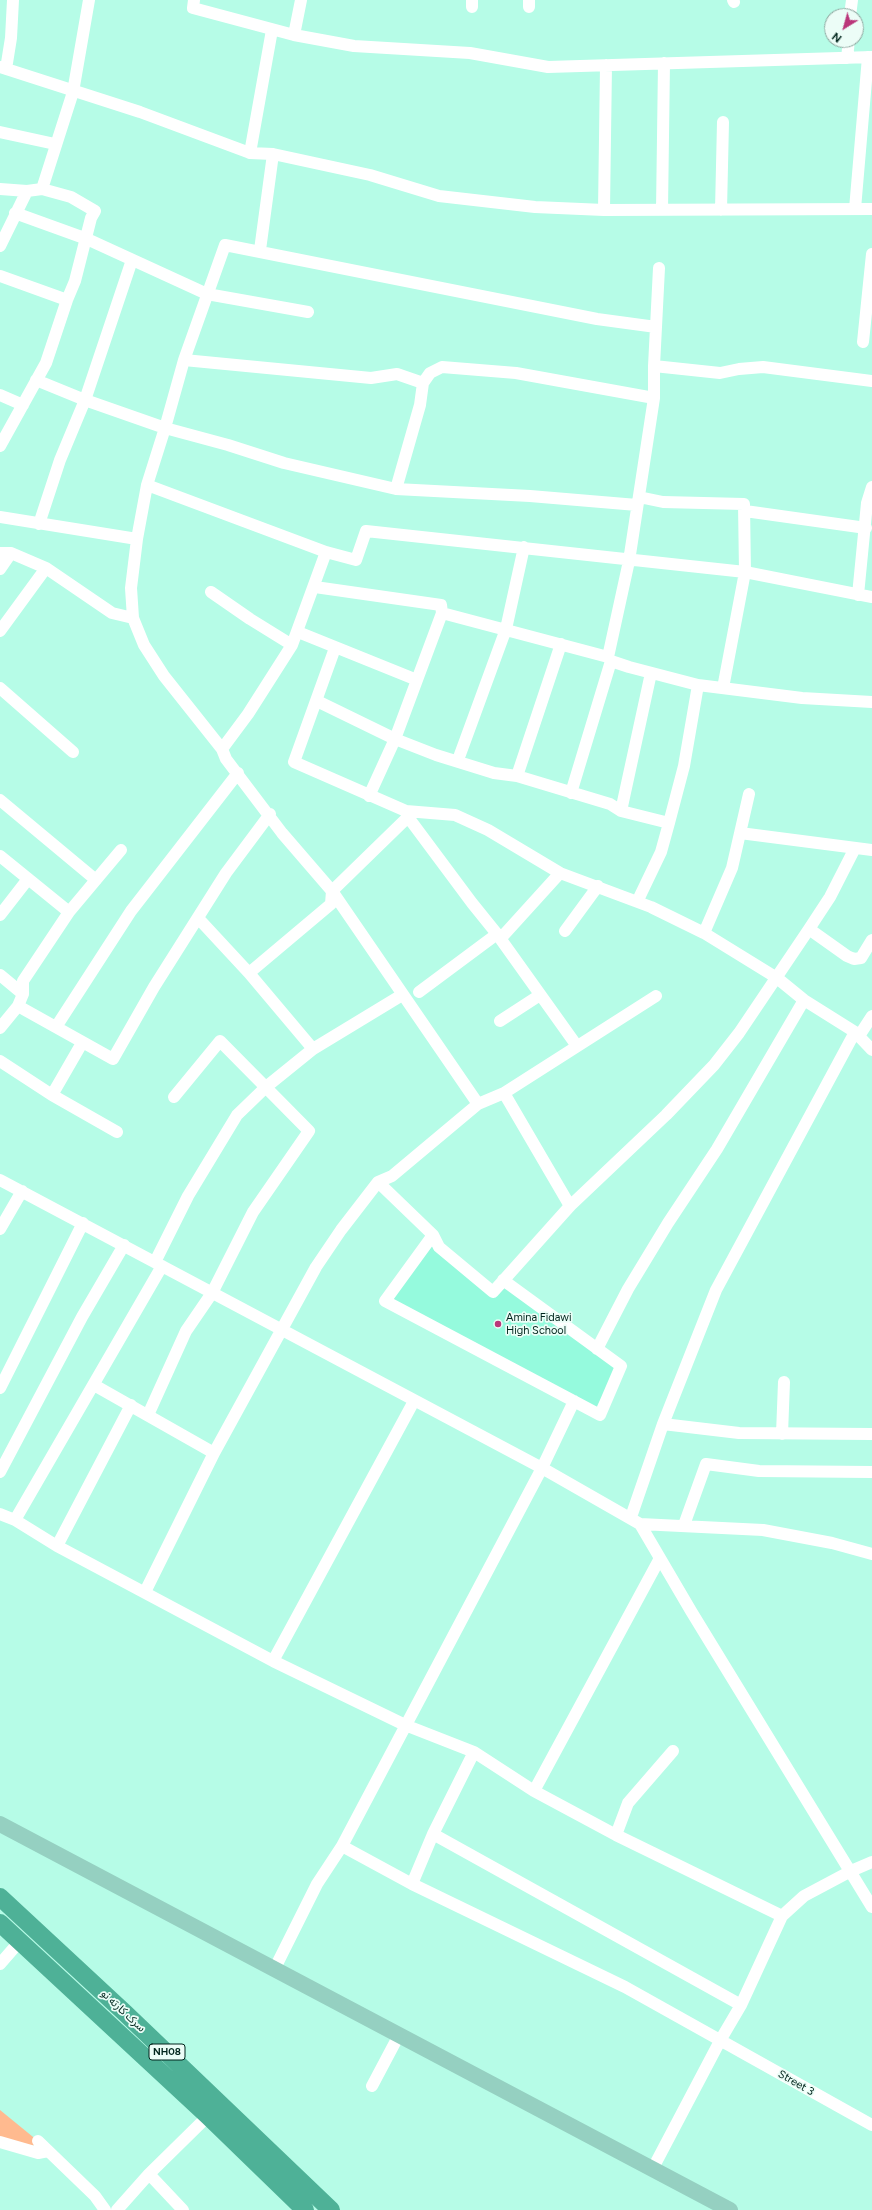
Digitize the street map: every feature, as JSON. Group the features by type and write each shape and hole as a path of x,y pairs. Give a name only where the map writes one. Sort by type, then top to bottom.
{"highway":[{"name":"سرک کارته نو","path":"0,1897 154,2039 332,2210"},
{"name":"سرک کارته نو","path":"0,1923 208,2116 305,2210"}],"main road":[{"path":"0,1824 275,1968 652,2170 730,2210"}],"street":[{"path":"13,0 11,38 3,68 73,92 140,112 250,153 273,154 370,175 439,196 535,207 604,210 872,210"},
{"path":"42,189 54,144 73,92 89,0"},
{"path":"194,0 193,8 294,35 354,46 470,53 548,67 870,57 855,209"},
{"path":"294,35 301,0"},
{"path":"250,153 272,30"},
{"path":"847,58 848,48"},
{"path":"662,210 664,63"},
{"path":"604,210 606,65"},
{"path":"721,210 723,122"},
{"path":"0,132 54,144"},
{"path":"260,250 273,154"},
{"path":"0,189 27,192 42,189 71,197 95,211 91,218 75,282 67,300 46,363 0,446"},
{"path":"0,246 27,192"},
{"path":"16,213 87,238 207,294 308,312"},
{"path":"478,1104 332,891 282,833 270,814 226,759 222,749 164,676 144,645 133,618 132,588 137,539 146,485 165,428 184,360 225,245 260,250 589,318 656,327"},
{"path":"863,342 872,254"},
{"path":"39,524 60,460 85,400 132,260"},
{"path":"571,793 610,659 629,561 654,398 654,366 659,268"},
{"path":"0,276 67,300"},
{"path":"184,360 371,378 397,374 423,383"},
{"path":"654,366 720,373 739,369 763,367 872,381"},
{"path":"396,489 420,405 423,383 430,373 442,367 516,373 654,398"},
{"path":"36,380 85,400 165,428 228,444 284,463 396,489 638,501 744,504 745,572 723,688"},
{"path":"0,394 23,405"},
{"path":"146,485 326,552 356,560 366,531 524,547 629,561 745,572 872,597"},
{"path":"858,595 867,565 867,503 872,487"},
{"path":"745,511 866,528"},
{"path":"0,517 137,539"},
{"path":"458,760 506,629 524,547"},
{"path":"222,749 248,714 292,645 315,587 326,552"},
{"path":"0,570 5,553 46,568 112,613 133,618"},
{"path":"0,631 46,568"},
{"path":"315,587 441,605 442,613 395,739 369,796"},
{"path":"211,592 250,620 292,645"},
{"path":"442,613 561,644 651,673 698,685 802,698 872,702"},
{"path":"298,632 417,680"},
{"path":"517,776 561,644"},
{"path":"335,648 318,701 294,762 407,814 455,815 488,830 560,873 638,900 704,933 777,978 804,1000 857,1034 872,1050"},
{"path":"621,811 651,673"},
{"path":"638,900 661,852 684,766 698,685"},
{"path":"0,688 73,752"},
{"path":"318,701 395,739 436,755 458,760 494,773 517,776 610,804 621,811 669,823"},
{"path":"56,1027 131,912 238,773"},
{"path":"704,933 732,868 749,794"},
{"path":"0,800 96,880"},
{"path":"18,1006 113,1059 154,987 226,873 270,814"},
{"path":"249,973 331,904 332,891 407,814"},
{"path":"407,814 472,903 499,936 577,1046"},
{"path":"740,833 872,850"},
{"path":"378,1182 433,1235 439,1247 493,1292 570,1206 666,1115 714,1065 739,1033 809,929 830,896 855,848"},
{"path":"0,1028 18,1006 23,994 23,981 69,912 120,850"},
{"path":"0,856 69,912"},
{"path":"418,992 499,936 560,873"},
{"path":"0,915 28,879"},
{"path":"565,931 598,886"},
{"path":"198,918 249,973 313,1049"},
{"path":"809,929 847,956 854,959 861,958 872,940"},
{"path":"0,975 23,994"},
{"path":"15,1520 94,1385 159,1264 188,1196 215,1148 237,1115 266,1087 313,1049 402,994"},
{"path":"500,1021 540,995"},
{"path":"145,1592 214,1453 316,1267 341,1230 378,1182 392,1176 478,1104 504,1093 656,996"},
{"path":"598,1349 628,1289 668,1223 721,1143 804,1000"},
{"path":"872,1016 857,1034 716,1290 662,1424 636,1520 872,1907"},
{"path":"148,1415 186,1331 212,1292 253,1212 309,1131 220,1041 174,1097"},
{"path":"52,1095 82,1043"},
{"path":"0,1061 52,1095 117,1132"},
{"path":"504,1093 570,1206"},
{"path":"0,1180 283,1329 636,1520 684,1525 763,1530 832,1542 872,1554"},
{"path":"0,1229 22,1191"},
{"path":"0,1388 83,1223"},
{"path":"433,1235 385,1301 600,1415 621,1366 503,1280"},
{"path":"0,1472 82,1318 124,1245"},
{"path":"782,1434 784,1382"},
{"path":"94,1385 214,1453"},
{"path":"275,1968 317,1884 342,1846 542,1468 574,1400"},
{"path":"273,1661 414,1401"},
{"path":"57,1546 131,1405"},
{"path":"662,1424 739,1433 872,1434"},
{"path":"684,1525 706,1464 759,1471 872,1472"},
{"path":"0,1514 15,1520 57,1546 273,1661 406,1725 474,1752 534,1791 616,1835 782,1916"},
{"path":"534,1791 660,1558"},
{"path":"616,1835 628,1804 673,1751"},
{"path":"412,1884 433,1834 474,1752"},
{"path":"433,1834 741,2005"},
{"name":"Street 3","path":"342,1846 412,1884 625,1987 721,2039 872,2125"},
{"path":"652,2170 721,2039 741,2005 782,1916 804,1896 851,1871 872,1862"},
{"path":"0,1964 20,1941"},
{"path":"372,2086 399,2035"},
{"path":"116,2210 149,2174 208,2116"},
{"path":"38,2141 95,2196 105,2210"},
{"path":"0,2142 38,2153 48,2151"},
{"path":"149,2174 183,2210"}],"shaded area":[{"name":"Amina Fidawi High School","path":"430,1244 494,1295 504,1283 617,1367 596,1408 388,1299"},
{"path":"0,2110 38,2141 35,2145 31,2146 0,2139"}],"place":[{"name":"Amina Fidawi High School","path":"498,1324"}]}
